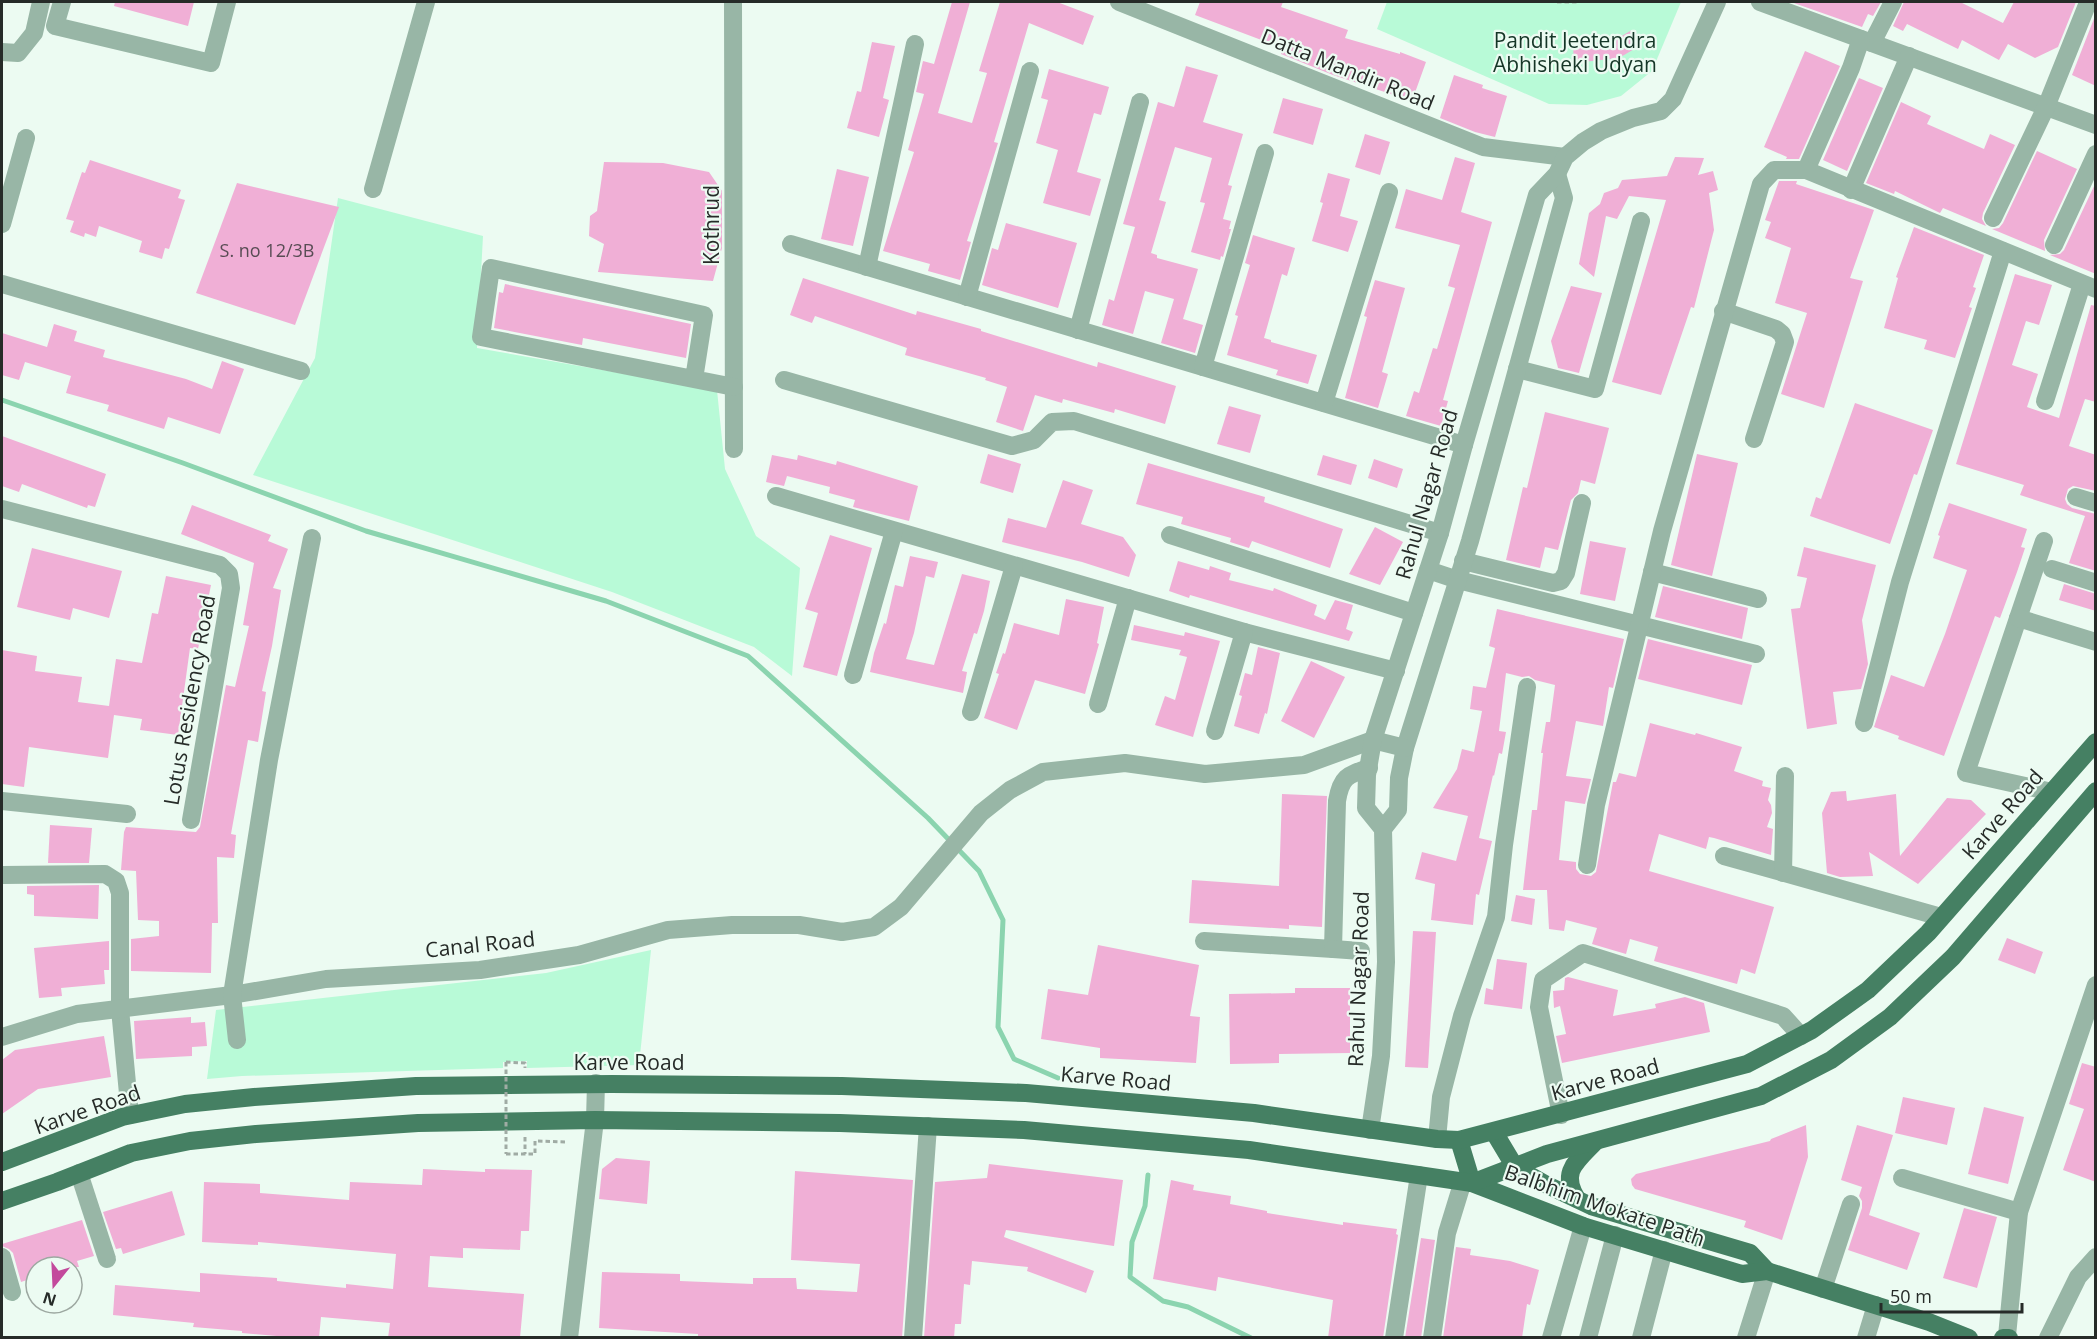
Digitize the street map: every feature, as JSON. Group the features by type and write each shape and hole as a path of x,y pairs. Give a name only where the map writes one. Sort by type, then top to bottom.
{"main road":[{"name":"Karve Road","path":"2,1162 130,1115 185,1104 416,1086 596,1083 842,1086 1026,1093 1254,1113 1437,1139 1459,1140 1748,1064 1801,1036 1868,990 1928,933 2096,742"},
{"path":"2,1201 131,1152 190,1141 417,1123 595,1120 840,1123 1024,1130 1249,1150 1468,1182 1547,1154 1761,1096 1831,1060 1890,1017 1953,957 2096,791"},
{"name":"Balbhim Mokate Path","path":"1494,1132 1515,1167 1577,1199 1591,1206 1750,1253 1767,1271"},
{"name":"Balbhim Mokate Path","path":"1459,1140 1468,1182 1584,1226 1742,1274 1767,1271 1876,1305 1969,1338"},
{"path":"1577,1199 1570,1188 1570,1172 1576,1161 1595,1142"}],"street":[{"path":"2,52 18,53 34,33 41,2"},
{"path":"62,2 55,26 211,63 227,2"},
{"path":"373,189 426,2"},
{"name":"Kothrud","path":"733,2 734,449"},
{"name":"Datta Mandir Road","path":"1119,2 1483,147 1565,157"},
{"path":"1565,157 1601,131 1633,118 1661,111 1672,99 1717,2"},
{"path":"1760,2 2096,125"},
{"path":"1806,171 1851,68 1893,2"},
{"path":"1992,218 2046,107 2087,5"},
{"path":"867,267 915,44"},
{"path":"1851,190 1909,56"},
{"path":"967,297 1030,71"},
{"path":"1078,330 1140,102"},
{"path":"2,224 27,138"},
{"path":"1203,367 1265,153"},
{"path":"2054,245 2096,154"},
{"name":"Rahul Nagar Road","path":"1370,1130 1381,1056 1386,962 1383,829 1366,808 1368,768 1373,740 1440,533 1537,195 1557,174 1565,157"},
{"path":"1587,864 1596,805 1652,572 1723,311 1761,184 1774,170 1806,171 2089,287 2045,401"},
{"path":"1383,829 1398,810 1405,748 1458,580 1564,198 1557,174"},
{"path":"1324,403 1389,192"},
{"path":"1517,369 1595,389 1641,221"},
{"path":"791,244 1464,445"},
{"path":"1864,723 1900,582 2003,252"},
{"path":"694,379 704,315 491,268 481,337 734,387"},
{"path":"2,284 301,371"},
{"path":"1723,311 1776,329 1782,334 1785,342 1754,440"},
{"path":"784,380 1012,446 1034,440 1052,422 1074,422 1440,533"},
{"path":"776,496 1244,632 1396,671"},
{"path":"2076,497 2096,503"},
{"path":"1463,561 1553,584 1561,581 1566,573 1582,503"},
{"name":"Lotus Residency Road","path":"2,509 220,565 229,574 231,588 191,820"},
{"path":"853,675 894,531"},
{"path":"1170,535 1414,613"},
{"path":"237,1040 232,995 269,759 312,538"},
{"path":"2044,541 1966,773 2052,792"},
{"path":"970,712 1014,566"},
{"path":"2052,569 2096,583"},
{"path":"1428,570 1458,580 1756,654"},
{"path":"1652,572 1758,599"},
{"path":"1098,704 1128,598"},
{"path":"2018,618 2096,642"},
{"path":"1215,731 1244,632"},
{"path":"1437,1139 1441,1096 1462,1016 1496,917 1504,844 1527,687"},
{"path":"1373,740 1405,748"},
{"name":"Canal Road","path":"2,1037 77,1014 232,995 326,979 480,970 579,955 668,930 732,925 799,924 842,932 874,927 901,907 981,813 1010,790 1043,772 1125,763 1205,774 1304,765 1373,740"},
{"path":"1334,949 1339,787 1346,777 1368,768"},
{"path":"1783,873 1785,776"},
{"path":"2,801 127,814"},
{"path":"1724,856 1941,917"},
{"path":"2,875 105,874 116,881 120,892 120,1009 130,1115"},
{"path":"1204,941 1361,951"},
{"path":"1561,1114 1539,1007 1543,980 1583,953 1783,1016 1801,1036"},
{"path":"2006,1337 2019,1212 2095,990"},
{"path":"569,1338 595,1120 596,1083"},
{"path":"913,1338 928,1126"},
{"path":"79,1173 107,1259"},
{"path":"1394,1338 1419,1175"},
{"path":"1902,1178 2019,1212"},
{"path":"1432,1338 1448,1233 1468,1182"},
{"path":"1823,1288 1851,1204"},
{"path":"1551,1338 1584,1226"},
{"path":"1588,1338 1615,1235"},
{"path":"1641,1338 1664,1250"},
{"path":"2,1257 12,1292"},
{"path":"2048,1338 2078,1277 2096,1257"},
{"path":"1746,1338 1767,1271"},
{"path":"1866,1338 1876,1305"}],"path":[{"path":"1557,2 1577,2"},
{"path":"525,1063 506,1062 506,1154 536,1154 536,1141 568,1142"}],"green space":[{"name":"Pandit Jeetendra Abhisheki Udyan","path":"1387,2 1681,2 1652,71 1621,96 1587,105 1549,104 1377,29"},
{"path":"338,198 483,236 477,348 717,390 725,469 756,536 800,568 792,676 754,647 612,592 253,475 315,358"},
{"path":"651,950 639,1065 527,1068 527,1061 503,1062 503,1068 207,1079 216,1010 546,973"}],"building":[{"path":"115,2 194,2 188,26 114,6"},
{"path":"952,2 970,2 938,113 972,123 987,73 979,71 1000,2 1057,2 1094,16 1083,45 1029,23 994,142 998,143 967,241 971,242 960,280 928,271 930,264 883,251 914,152 908,150 924,94 916,92 923,61 934,64"},
{"path":"1200,2 1283,2 1281,7 1348,30 1345,38 1400,54 1400,52 1426,62 1412,101 1333,75 1281,54 1283,48 1195,15"},
{"path":"1791,2 1881,2 1873,16 1868,14 1862,27"},
{"path":"1904,2 1960,2 2003,23 2014,2 2076,2 2058,47 2035,58 2008,44 1999,60 1962,40 1958,49 1907,24 1903,31 1893,26"},
{"path":"2096,17 2096,86 2072,75"},
{"path":"1632,30 1641,45 1619,58 1574,63 1573,45 1613,41"},
{"path":"872,42 895,46 883,98 889,100 879,137 847,128 857,91 861,92"},
{"path":"1805,51 1840,66 1799,159 1786,159 1787,157 1764,147"},
{"path":"1186,66 1218,75 1203,122 1243,134 1228,185 1232,186 1223,219 1231,221 1229,229 1231,229 1223,257 1221,256 1220,260 1191,252 1205,203 1200,202 1212,158 1175,147 1159,200 1166,202 1151,253 1157,255 1157,258 1198,269 1183,319 1203,325 1195,353 1161,343 1174,299 1145,291 1133,334 1102,325 1109,299 1114,301 1135,227 1123,224 1158,102 1174,107"},
{"path":"1049,69 1109,87 1101,115 1094,113 1077,172 1101,179 1090,216 1043,203 1058,150 1036,143 1048,100 1041,98"},
{"path":"1454,75 1507,96 1495,137 1475,132 1440,118"},
{"path":"1859,78 1883,88 1847,171 1823,160"},
{"path":"1283,98 1323,109 1313,145 1273,133"},
{"path":"1901,102 1931,116 1927,124 1984,149 1990,134 2015,145 1983,213 1982,219 1986,226 1943,208 1940,213 1895,191 1894,194 1866,183"},
{"path":"1365,134 1390,142 1380,175 1355,167"},
{"path":"2037,151 2077,169 2044,240 2045,251 1992,229 1999,228 2003,223"},
{"path":"1455,157 1475,163 1461,212 1492,222 1443,400 1448,401 1441,426 1406,416 1414,391 1419,393 1433,348 1437,349 1455,288 1448,286 1460,245 1395,228 1406,189 1442,200"},
{"path":"1675,157 1704,158 1698,175 1713,171 1718,190 1709,193 1714,230 1694,308 1691,307 1661,395 1612,382 1666,200 1629,196 1617,219 1606,216 1594,277 1579,264 1589,213 1600,204 1604,193 1618,188 1622,180 1667,176"},
{"path":"90,160 181,190 178,198 185,200 169,249 165,248 162,259 139,252 142,241 99,226 96,237 85,233 84,237 70,232 74,221 66,219 82,172 85,173"},
{"path":"604,162 663,163 709,172 722,191 722,248 713,281 598,272 604,244 589,236 590,216 597,211"},
{"path":"837,169 869,177 853,246 821,239"},
{"path":"1328,173 1350,179 1340,216 1358,221 1348,252 1312,241 1323,203 1320,202"},
{"path":"1779,181 1797,181 1796,184 1874,210 1850,278 1863,281 1824,408 1781,394 1807,313 1775,303 1791,248 1765,238 1771,222 1765,220"},
{"path":"2096,182 2096,274 2050,255 2060,254 2064,250"},
{"path":"237,183 339,207 295,325 196,293"},
{"path":"1006,223 1077,243 1058,308 982,285 992,248 998,250"},
{"path":"1914,227 1984,255 1973,287 1976,288 1969,307 1972,308 1955,358 1924,349 1927,340 1884,328 1898,278 1896,277"},
{"path":"1253,235 1295,248 1287,276 1282,274 1264,338 1317,355 1308,384 1276,375 1278,370 1227,355 1238,316 1235,315 1250,265 1245,263"},
{"path":"2015,274 2052,285 2039,325 2026,321 2012,365 2038,374 2027,407 2059,418 2091,305 2096,306 2096,402 2085,399 2069,446 2096,455 2096,491 2073,486 2068,489 2065,499 2072,508 2096,514 2096,571 2069,563 2085,516 2020,495 2024,485 1956,464"},
{"path":"803,278 916,315 917,311 981,329 981,331 1097,367 1098,362 1176,386 1165,424 1115,409 1114,413 1063,399 1062,403 1035,395 1023,431 996,422 1007,387 985,380 986,378 905,355 907,348 815,316 812,323 790,315"},
{"path":"1375,280 1405,288 1382,372 1388,374 1378,408 1345,398"},
{"path":"505,284 691,324 686,358 583,338 582,345 494,328 499,292 503,293"},
{"path":"1571,286 1602,293 1579,373 1558,368 1551,341"},
{"path":"54,324 77,331 74,341 105,350 103,357 186,379 212,389 222,361 244,369 220,434 168,417 164,429 107,411 109,405 66,393 71,376 25,362 19,380 2,375 2,333 47,347"},
{"path":"1855,403 1933,430 1917,475 1914,474 1890,544 1810,516 1816,497 1821,499"},
{"path":"1229,406 1261,415 1250,453 1217,444"},
{"path":"1545,412 1609,428 1595,484 1581,480 1578,493 1571,500 1558,550 1545,547 1540,568 1506,560 1523,487 1527,488"},
{"path":"2,436 106,474 95,507 88,505 87,508 22,484 19,492 2,486"},
{"path":"988,454 1021,464 1013,493 980,483"},
{"path":"1697,454 1738,463 1712,576 1671,565"},
{"path":"772,455 797,460 798,455 836,465 837,461 918,486 909,521 853,507 855,500 829,493 830,487 787,476 784,486 766,482"},
{"path":"1323,455 1357,465 1351,485 1317,475"},
{"path":"1374,459 1403,469 1397,488 1368,478"},
{"path":"1148,463 1265,497 1264,502 1343,529 1330,568 1252,541 1249,548 1230,542 1231,538 1181,524 1183,517 1136,504"},
{"path":"1063,480 1093,490 1081,524 1123,537 1136,555 1129,577 1082,562 1002,542 1008,518 1046,528"},
{"path":"1949,503 2027,529 2021,547 2025,548 2017,572 2000,618 1995,616 1944,756 1898,739 1899,736 1874,727 1891,675 1924,687 1967,570 1933,558"},
{"path":"192,505 271,535 268,541 288,549 273,588 281,590 262,691 266,692 258,742 248,740 231,834 236,835 234,858 217,857 218,923 212,923 211,973 131,971 131,939 159,936 159,921 138,920 136,871 121,870 124,832 126,827 196,832 200,827 226,685 235,687 249,626 243,625 254,563 181,534"},
{"path":"1375,527 1403,542 1380,585 1349,574"},
{"path":"830,535 872,548 837,676 803,667 818,613 805,609"},
{"path":"1590,541 1626,548 1615,601 1580,594"},
{"path":"1804,547 1876,565 1862,620 1868,664 1861,689 1833,692 1837,724 1807,729 1791,609 1800,608 1807,578 1797,576"},
{"path":"32,548 122,571 109,618 73,608 70,620 17,607"},
{"path":"910,556 938,562 934,578 926,576 906,659 934,665 962,574 990,581 977,634 974,633 962,671 967,672 963,693 870,672 884,623 886,624 895,585 903,587"},
{"path":"1178,561 1209,570 1210,566 1231,573 1229,580 1273,591 1274,588 1317,605 1314,615 1325,620 1335,600 1353,605 1346,629 1353,632 1349,641 1169,591"},
{"path":"166,576 211,585 198,649 190,648 178,735 140,730 142,719 114,715 108,758 29,747 24,787 2,784 2,650 37,656 35,671 82,677 78,702 109,706 116,659 142,663 152,613 158,614"},
{"path":"2064,584 2096,594 2096,611 2059,600"},
{"path":"1663,586 1748,608 1742,639 1655,617"},
{"path":"1066,599 1104,607 1097,643 1099,644 1085,694 1035,680 1017,730 984,718 999,674 996,673 1003,653 1005,654 1014,623 1059,635"},
{"path":"1497,609 1624,639 1613,688 1609,687 1603,726 1576,721 1566,776 1591,779 1585,804 1565,801 1559,860 1576,862 1576,869 1580,874 1591,876 1596,872 1613,782 1616,782 1619,773 1636,777 1650,723 1695,735 1696,733 1742,747 1734,771 1763,781 1762,786 1771,788 1768,800 1772,813 1767,827 1773,829 1771,855 1709,837 1706,849 1659,834 1649,871 1774,907 1755,974 1741,969 1737,984 1654,961 1658,947 1630,939 1626,954 1592,944 1597,928 1566,920 1564,931 1549,929 1547,890 1523,890 1532,810 1537,810 1543,753 1541,753 1546,722 1550,722 1555,685 1535,680 1529,676 1522,677 1506,673 1499,731 1506,732 1502,754 1499,753 1493,775 1479,838 1492,841 1479,895 1476,894 1473,925 1431,920 1435,884 1415,879 1422,852 1456,861 1468,816 1433,808 1457,769 1462,749 1474,752 1482,711 1470,709 1473,686 1486,688 1495,648 1489,646"},
{"path":"1134,625 1184,636 1185,632 1220,641 1193,737 1155,725 1165,696 1175,700 1187,657 1179,655 1181,650 1131,640"},
{"path":"1648,639 1752,665 1742,705 1638,679"},
{"path":"1258,647 1280,653 1267,714 1265,713 1259,734 1234,726 1245,673 1252,675"},
{"path":"1311,661 1345,677 1314,738 1281,721"},
{"path":"1846,791 1847,801 1896,794 1900,856 1947,798 1971,800 1986,814 1918,884 1869,852 1873,876 1840,877 1827,873 1822,813 1831,792"},
{"path":"1282,794 1327,796 1322,927 1289,925 1289,929 1189,923 1192,880 1279,886"},
{"path":"50,825 92,828 89,863 48,863"},
{"path":"99,885 98,919 34,916 34,895 27,894 27,886"},
{"path":"1516,895 1535,899 1532,925 1511,921"},
{"path":"1413,931 1436,932 1428,1068 1405,1067"},
{"path":"2007,938 2043,952 2035,974 1998,960"},
{"path":"109,941 109,970 104,970 105,984 61,988 62,996 39,998 34,948"},
{"path":"1098,945 1199,965 1190,1016 1200,1017 1196,1063 1100,1058 1100,1048 1041,1039 1048,989 1088,995"},
{"path":"1497,959 1527,963 1522,1009 1484,1004 1486,988 1493,990"},
{"path":"1565,978 1618,990 1613,1016 1656,1008 1655,1004 1685,997 1704,1003 1710,1032 1562,1063 1556,1036 1566,1034 1560,1006 1554,1008 1553,991 1564,990"},
{"path":"1295,988 1350,988 1350,1053 1279,1054 1279,1063 1230,1064 1229,994 1295,993"},
{"path":"191,1017 191,1023 205,1022 207,1046 192,1047 192,1056 136,1059 134,1021"},
{"path":"104,1036 111,1077 38,1089 2,1114 2,1060 15,1050"},
{"path":"2082,1063 2096,1067 2096,1182 2063,1170 2084,1109 2069,1104"},
{"path":"1903,1097 1955,1108 1947,1145 1895,1133"},
{"path":"1984,1107 2024,1117 2008,1184 1968,1174"},
{"path":"1806,1125 1808,1157 1782,1240 1744,1227 1746,1221 1635,1189 1632,1185 1631,1179 1636,1174 1770,1141"},
{"path":"1857,1125 1893,1135 1869,1215 1920,1233 1907,1270 1848,1250 1862,1208 1859,1196 1862,1187 1841,1180"},
{"path":"616,1158 650,1161 647,1204 599,1199 602,1169"},
{"path":"989,1164 1123,1180 1114,1246 1006,1230 1004,1237 1094,1271 1086,1293 1027,1271 1028,1267 972,1261 970,1285 964,1284 961,1324 955,1324 954,1338 924,1338 935,1182 987,1178"},
{"path":"423,1169 485,1172 485,1169 532,1170 529,1231 521,1231 520,1250 463,1248 463,1258 430,1256 428,1287 524,1294 520,1338 388,1338 390,1323 321,1317 319,1338 299,1338 193,1327 194,1323 113,1315 115,1285 200,1292 200,1273 277,1278 277,1281 346,1288 346,1284 393,1289 396,1254 258,1242 258,1245 202,1242 204,1182 260,1184 260,1193 349,1200 350,1182 422,1185"},
{"path":"795,1171 913,1180 902,1338 698,1338 698,1334 599,1328 602,1272 680,1274 680,1281 753,1284 753,1278 796,1278 797,1289 857,1292 860,1264 791,1260"},
{"path":"1171,1180 1194,1185 1193,1190 1231,1196 1230,1204 1267,1211 1267,1213 1343,1225 1343,1222 1397,1229 1383,1338 1328,1338 1333,1300 1218,1277 1216,1291 1153,1279"},
{"path":"172,1191 185,1235 123,1254 121,1248 116,1249 103,1212"},
{"path":"1964,1208 1997,1217 1977,1288 1943,1278"},
{"path":"82,1220 94,1256 84,1259 84,1255 24,1255 24,1281 21,1282 13,1253 2,1244"},
{"path":"1421,1238 1435,1240 1421,1338 1405,1338"},
{"path":"1456,1247 1471,1249 1470,1255 1510,1261 1539,1270 1530,1305 1527,1304 1522,1338 1443,1338"}],"waterway":[{"path":"2,400 183,463 366,531 606,601 748,656 928,818 979,871 1003,920 998,1027 1014,1059 1058,1078"},
{"path":"1148,1175 1145,1206 1132,1242 1130,1277 1163,1301 1188,1307 1251,1338"}]}
